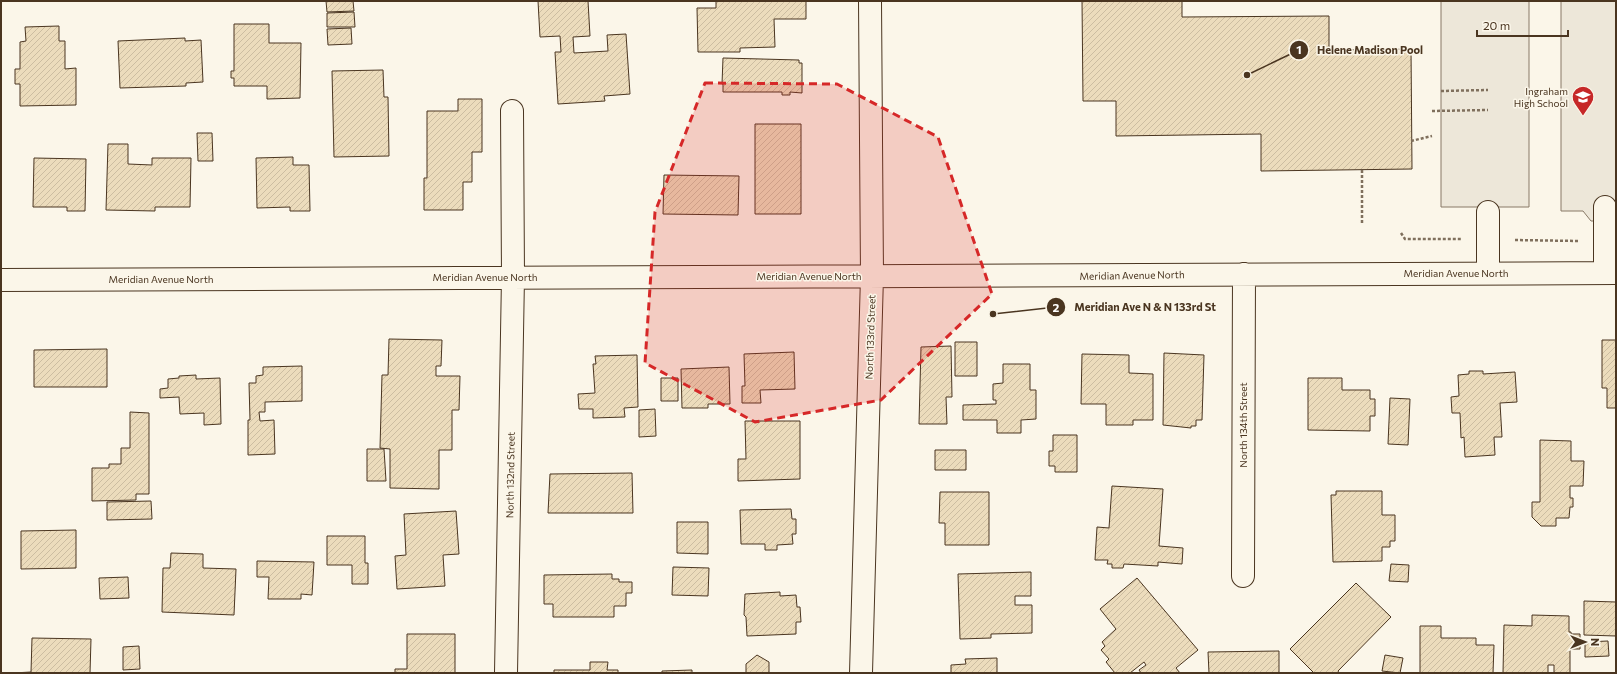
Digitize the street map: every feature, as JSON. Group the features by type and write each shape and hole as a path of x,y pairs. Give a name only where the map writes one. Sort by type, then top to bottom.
{"street":[{"name":"North 133rd Street","path":"861,673 872,276 870,1"},
{"name":"North 132nd Street","path":"506,673 513,277 512,110"},
{"path":"1605,207 1610,273"},
{"path":"1488,212 1488,273"},
{"name":"Meridian Avenue North","path":"1,280 1610,273"},
{"name":"North 134th Street","path":"1243,576 1244,274"}],"path":[{"path":"1441,91 1488,90"},
{"path":"1432,110 1488,110"},
{"path":"1411,141 1432,136"},
{"path":"1362,170 1362,224"},
{"path":"1402,233 1405,239 1466,240"},
{"path":"1510,240 1585,241"}],"highlighted area":[{"path":"705,83 837,84 938,137 992,294 881,400 755,422 645,363 655,212"}],"shaded area":[{"path":"1441,1 1529,1 1529,207 1441,207"},
{"name":"Ingraham High School","path":"1561,1 1616,1 1616,221 1591,221 1583,211 1561,211"}],"building":[{"path":"326,1 353,1 354,11 327,12"},
{"path":"538,1 588,1 590,36 573,37 574,53 608,51 607,35 626,34 630,94 604,96 605,101 558,104 555,52 561,52 560,36 540,37"},
{"path":"716,1 806,1 806,19 774,19 775,47 740,48 740,52 698,52 697,8 716,8"},
{"path":"1082,1 1182,1 1182,17 1329,16 1329,50 1411,49 1412,169 1261,171 1261,134 1116,136 1116,101 1083,101"},
{"path":"354,12 355,27 327,27 327,13"},
{"path":"234,24 269,24 269,43 301,43 300,98 267,99 267,86 234,86 234,78 231,78 231,71 234,71"},
{"path":"59,26 59,41 65,41 65,69 76,68 76,105 20,106 20,84 15,84 15,69 20,69 20,42 26,41 25,27"},
{"path":"351,28 352,44 328,45 327,29"},
{"path":"185,38 185,41 201,40 203,82 186,83 186,86 120,88 118,41"},
{"path":"723,58 799,60 799,63 802,63 802,93 790,92 790,95 782,95 782,92 723,92"},
{"path":"383,70 384,97 388,97 389,156 334,157 332,71"},
{"path":"458,99 482,99 482,152 472,152 472,182 463,182 463,210 424,210 424,178 427,178 427,111 458,111"},
{"path":"755,124 801,124 801,214 755,214"},
{"path":"197,133 212,133 213,161 198,161"},
{"path":"108,144 128,144 128,164 152,165 152,158 191,158 190,207 155,207 155,211 106,210"},
{"path":"293,157 293,165 309,165 310,211 290,211 290,207 257,208 256,158"},
{"path":"34,158 86,159 85,211 67,211 67,207 33,207"},
{"path":"664,175 739,176 738,215 663,214"},
{"path":"389,339 442,340 441,366 436,366 436,376 460,376 459,410 452,410 452,450 439,450 439,489 390,488 390,449 380,448 382,375 388,375"},
{"path":"1602,340 1616,340 1616,408 1607,408 1607,388 1602,388"},
{"path":"955,342 977,342 977,376 955,376"},
{"path":"951,346 952,397 946,397 947,424 919,424 921,347"},
{"path":"107,349 107,387 34,387 34,350"},
{"path":"794,352 795,389 760,390 761,403 742,403 742,386 745,386 744,354"},
{"path":"1164,353 1204,355 1202,420 1196,420 1196,426 1191,426 1191,428 1163,425"},
{"path":"1082,354 1129,355 1129,373 1153,374 1153,420 1133,420 1133,425 1106,425 1106,404 1081,404"},
{"path":"637,355 638,407 624,408 625,417 593,418 593,409 579,409 578,394 595,393 593,364 596,364 595,356"},
{"path":"1003,364 1030,364 1030,390 1036,390 1036,419 1021,420 1021,433 997,433 997,420 963,420 963,405 996,404 996,400 993,400 993,384 1003,383"},
{"path":"302,366 302,401 265,402 265,412 259,412 260,421 274,420 275,454 248,455 248,420 250,420 249,383 256,383 256,376 263,375 263,367"},
{"path":"729,367 730,404 708,404 708,408 682,408 681,369"},
{"path":"1469,371 1483,371 1483,374 1515,372 1517,402 1500,403 1502,437 1494,437 1495,455 1465,457 1464,437 1461,438 1460,413 1452,413 1451,397 1459,396 1458,375 1469,374"},
{"path":"196,375 196,379 220,378 221,424 204,425 204,413 180,414 179,397 160,398 160,389 168,388 168,379 179,378 179,376"},
{"path":"661,378 678,378 678,401 661,401"},
{"path":"1308,378 1342,378 1342,390 1370,390 1370,399 1375,399 1375,416 1370,416 1370,431 1308,430"},
{"path":"1390,398 1410,399 1408,445 1388,444"},
{"path":"655,409 656,436 639,437 639,410"},
{"path":"130,412 149,413 149,494 136,494 136,500 92,501 92,468 109,468 109,464 121,464 121,448 130,448"},
{"path":"745,421 800,421 800,479 738,481 738,459 746,459"},
{"path":"1053,435 1077,435 1077,472 1055,472 1055,466 1049,466 1049,451 1053,451"},
{"path":"1540,440 1571,441 1571,461 1584,461 1583,486 1570,486 1570,498 1573,498 1573,507 1570,507 1569,518 1556,518 1556,526 1541,526 1532,517 1532,502 1540,502"},
{"path":"367,449 384,449 386,481 367,481"},
{"path":"935,450 966,450 966,470 935,470"},
{"path":"632,473 633,513 548,513 550,474"},
{"path":"1112,486 1163,489 1159,546 1183,548 1182,564 1158,562 1158,566 1124,564 1123,568 1112,568 1112,564 1107,564 1108,560 1095,560 1097,527 1109,528"},
{"path":"1336,491 1382,491 1382,515 1395,515 1395,541 1390,541 1390,547 1382,547 1382,561 1333,562 1331,495 1336,495"},
{"path":"940,492 989,492 989,545 945,545 945,523 939,523"},
{"path":"151,501 152,519 107,520 107,502"},
{"path":"791,509 792,519 796,519 796,534 792,534 793,544 777,545 777,550 765,550 765,544 741,544 740,510"},
{"path":"456,511 459,554 443,555 445,586 397,589 395,556 406,555 404,514"},
{"path":"677,522 708,522 708,554 677,553"},
{"path":"76,530 76,568 21,569 21,531"},
{"path":"327,536 365,536 365,563 368,563 368,584 352,584 352,565 327,565"},
{"path":"171,553 203,554 203,568 236,569 234,615 162,612 163,568 170,568"},
{"path":"257,561 314,562 312,595 301,594 301,599 268,599 269,577 257,577"},
{"path":"1391,564 1409,565 1408,582 1389,581"},
{"path":"673,567 709,568 708,596 672,595"},
{"path":"1031,572 1031,596 1015,596 1015,605 1032,605 1032,633 991,634 991,638 960,639 958,574"},
{"path":"612,574 612,579 619,579 619,582 632,582 632,593 626,593 626,606 614,606 614,617 553,617 553,604 544,604 544,575"},
{"path":"128,577 129,598 100,599 99,578"},
{"path":"1137,578 1198,650 1176,668 1180,673 1141,673 1139,670 1146,665 1144,662 1130,673 1115,673 1106,662 1109,659 1101,650 1105,646 1102,642 1116,629 1100,609"},
{"path":"1356,583 1391,617 1338,671 1339,673 1314,673 1290,649"},
{"path":"780,592 780,596 796,595 797,607 800,607 801,622 796,622 796,634 747,636 746,617 744,615 745,594"},
{"path":"1584,601 1616,602 1616,636 1584,635"},
{"path":"1532,615 1569,616 1569,632 1571,632 1571,634 1580,634 1580,649 1570,649 1570,673 1554,673 1554,665 1548,665 1548,673 1503,673 1504,625 1532,626"},
{"path":"1420,626 1441,626 1441,638 1476,638 1476,645 1494,645 1493,673 1420,673"},
{"path":"407,634 455,634 455,673 395,673 395,669 407,669"},
{"path":"32,638 91,639 90,673 13,673 31,672"},
{"path":"1608,641 1609,656 1585,657 1585,642"},
{"path":"139,646 140,669 123,670 123,647"},
{"path":"1279,651 1279,673 1209,673 1208,652"},
{"path":"757,655 769,662 769,673 746,673 746,664"},
{"path":"1385,655 1403,658 1400,673 1382,671"},
{"path":"997,658 997,673 951,673 951,665 966,664 965,659"},
{"path":"590,662 608,662 607,670 618,670 618,673 554,673 554,670 590,670"},
{"path":"692,670 692,673 662,673 662,671"}],"place":[{"name":"Helene Madison Pool","path":"1247,75"},
{"name":"Ingraham High School","path":"1583,116"},
{"name":"Meridian Ave N & N 133rd St","path":"993,314"}]}
